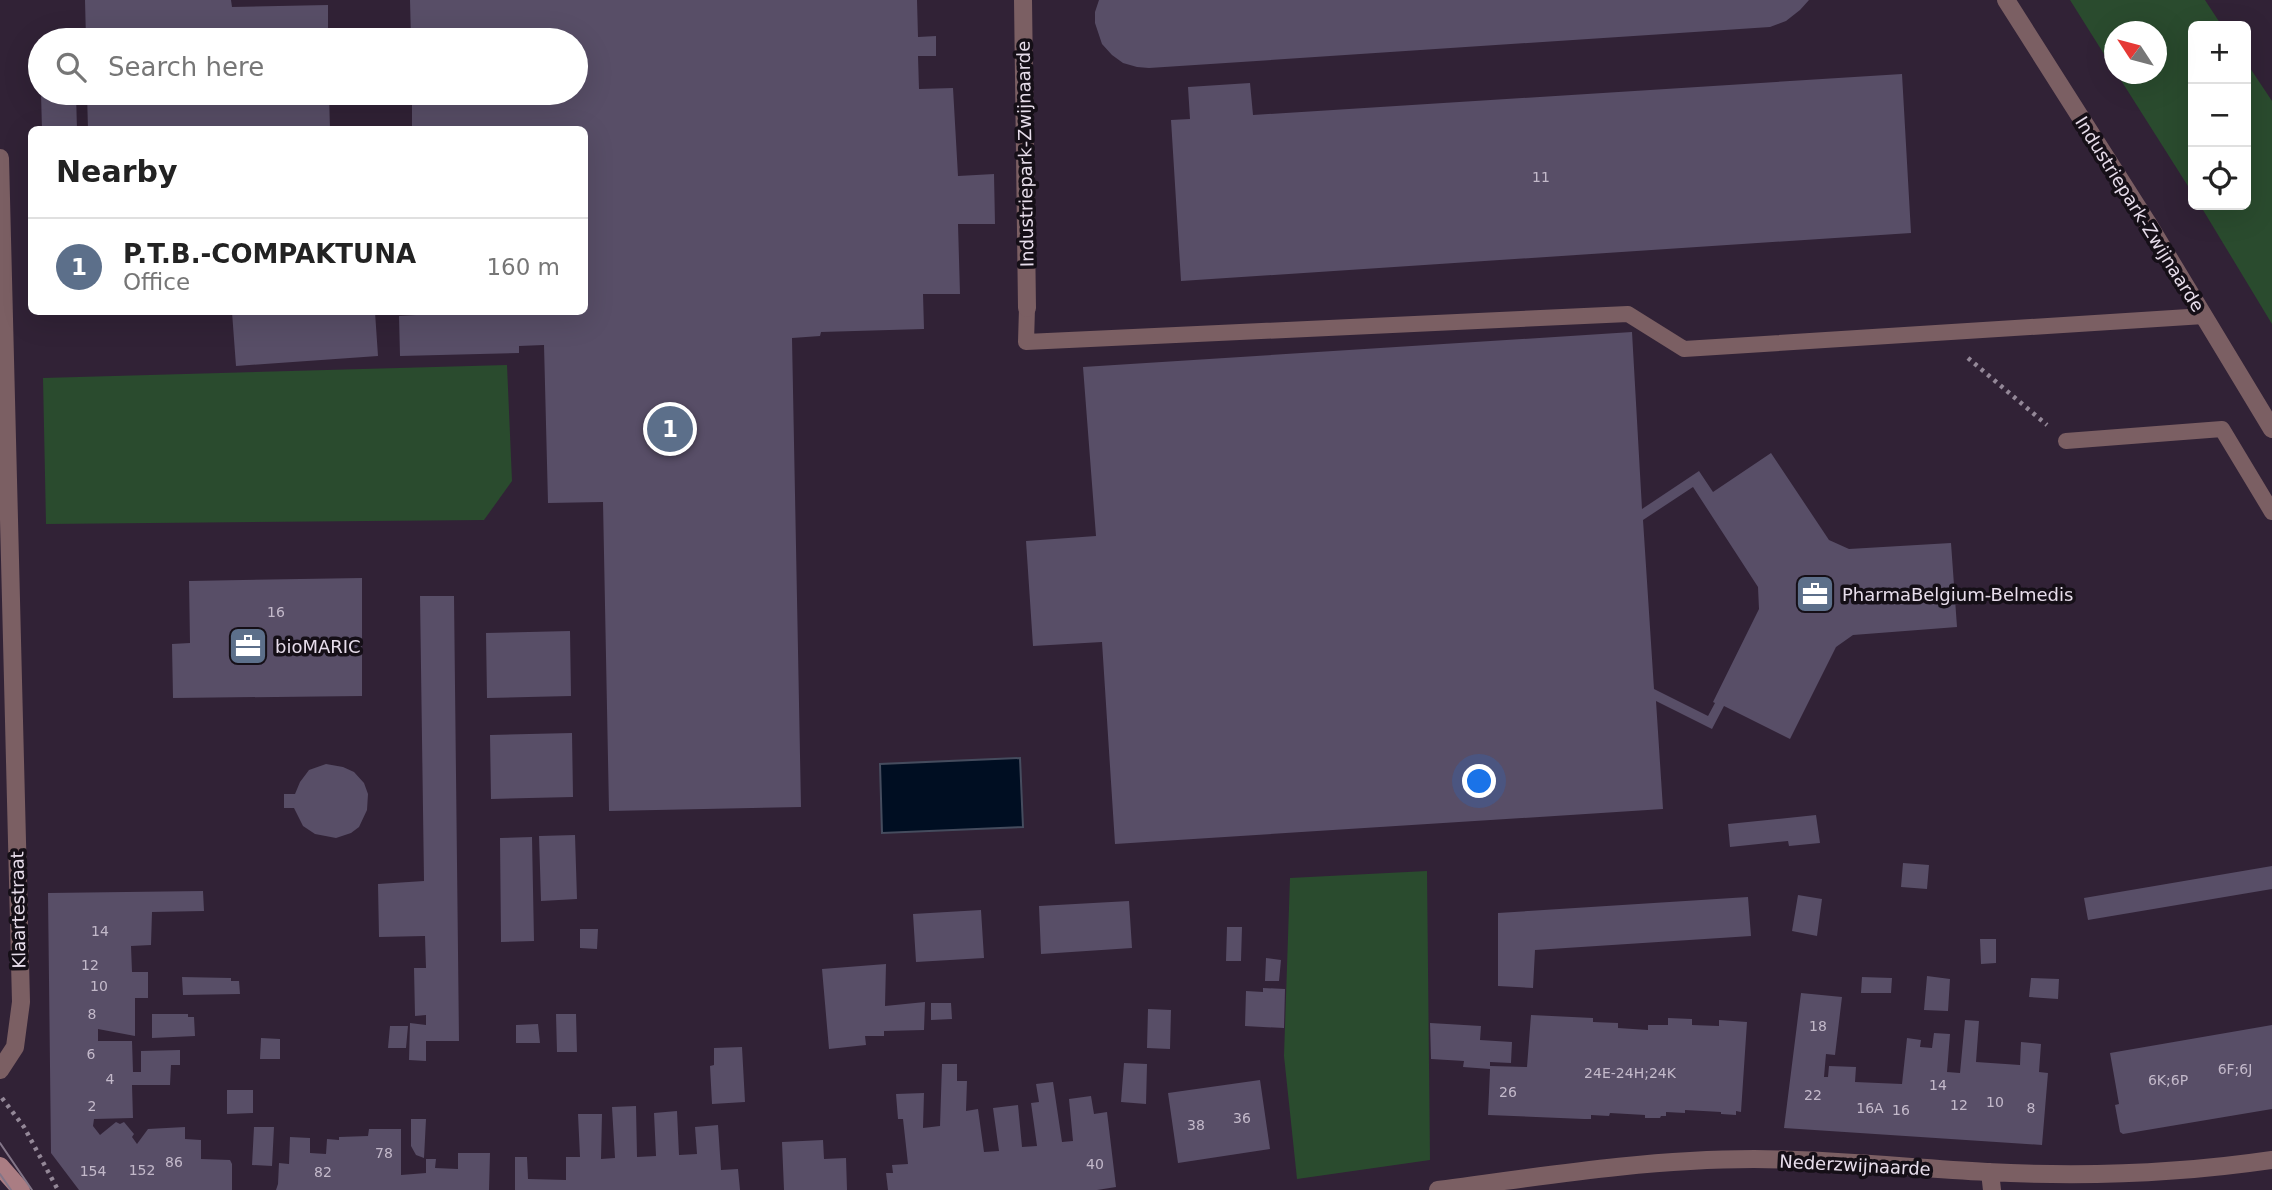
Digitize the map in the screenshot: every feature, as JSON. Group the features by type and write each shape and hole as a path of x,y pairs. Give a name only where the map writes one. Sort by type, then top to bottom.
{"street":[{"name":"Industriepark-Zwijnaarde","path":"1023,0 1027,308"},
{"name":"Industriepark-Zwijnaarde","path":"2006,0 2147,222 2272,429"},
{"name":"Klaartestraat","path":"0,158 21,1002 15,1047 0,1070"},
{"name":"Nederzwijnaarde","path":"1438,1190 1671,1160 1757,1159 1991,1181 2210,1169 2272,1160"},
{"path":"0,1166 21,1190"}],"lane":[{"path":"1027,308 1026,342 1628,314 1684,349 2204,316"},
{"path":"2066,441 2222,429 2272,512"}],"path":[{"path":"1938,333 2066,441"},
{"path":"0,1095 24,1127 58,1190"}],"green space":[{"path":"2070,0 2205,0 2219,21 2188,21 2188,186 2123,84 2167,84 2167,21 2104,21 2104,54"},
{"path":"2251,70 2272,101 2272,324 2203,210 2251,210"},
{"path":"507,365 512,481 484,520 46,524 43,378"},
{"path":"1427,871 1430,1160 1297,1179 1284,1056 1290,878"}],"water":[{"path":"1020,758 1023,827 882,833 880,764"}],"building":[{"path":"85,0 231,0 232,7 328,5 328,28 86,28"},
{"path":"410,0 917,0 918,37 936,36 936,56 918,56 919,89 953,88 958,176 994,174 995,224 958,224 960,294 923,294 924,329 821,332 820,336 792,338 801,807 609,811 603,502 548,503 544,345 519,346 519,353 400,356 399,316 588,315 588,126 412,126 412,105 588,105 588,28 411,28"},
{"path":"1099,0 1809,0 1786,21 1770,27 1149,68 1123,63 1102,44 1095,23"},
{"path":"1902,74 1911,233 1181,281 1171,120 1190,119 1188,87 1250,83 1253,115"},
{"path":"41,105 76,105 77,126 42,126"},
{"path":"87,105 329,105 330,126 88,126"},
{"path":"232,315 375,315 378,356 236,366"},
{"path":"1632,332 1642,509 1699,471 1713,492 1771,453 1829,540 1849,549 1951,543 1957,627 1853,635 1836,647 1790,739 1724,706 1712,729 1656,701 1663,809 1115,844 1102,642 1033,646 1026,541 1096,536 1083,367","holes":["1693,487 1758,587 1759,609 1708,716 1654,689 1643,520"]},
{"path":"362,578 362,696 173,698 172,644 190,643 189,581"},
{"path":"420,596 454,596 459,1041 426,1041 426,1061 409,1060 410,1023 426,1025 426,1015 415,1016 414,968 426,968 425,936 379,937 378,884 424,881"},
{"path":"570,631 571,696 487,698 486,633"},
{"path":"572,733 573,797 491,799 490,735"},
{"path":"326,764 354,772 364,783 368,794 367,810 359,827 336,838 315,834 303,826 294,808 284,808 284,794 295,794 309,770"},
{"path":"1816,815 1820,843 1789,846 1788,841 1730,847 1728,824"},
{"path":"575,835 577,899 541,901 539,836"},
{"path":"532,837 534,941 501,942 500,838"},
{"path":"1903,863 1929,865 1927,889 1901,887"},
{"path":"2272,866 2272,889 2088,920 2084,898"},
{"path":"203,891 204,911 152,912 151,945 131,946 132,972 148,972 148,998 135,998 135,1036 98,1029 98,1041 132,1041 133,1072 141,1072 141,1051 180,1050 180,1065 171,1065 170,1085 132,1085 133,1118 94,1119 93,1126 100,1135 116,1122 124,1122 134,1134 132,1137 137,1144 148,1129 185,1127 185,1139 201,1140 201,1159 230,1160 232,1190 79,1190 51,1153 48,893"},
{"path":"1798,895 1822,899 1817,936 1792,931"},
{"path":"1748,897 1751,936 1535,950 1533,988 1498,986 1498,913"},
{"path":"1129,901 1132,948 1041,954 1039,906"},
{"path":"981,910 984,958 916,962 913,914"},
{"path":"1227,927 1242,927 1241,961 1226,961"},
{"path":"580,929 598,929 597,949 580,948"},
{"path":"1980,939 1996,939 1996,963 1981,964"},
{"path":"1266,958 1281,960 1279,981 1265,981"},
{"path":"886,964 885,1006 925,1002 924,1030 884,1031 884,1036 865,1036 866,1045 829,1049 822,969"},
{"path":"1927,976 1950,979 1948,1011 1924,1010"},
{"path":"182,977 231,978 231,981 239,981 240,994 183,995"},
{"path":"1862,977 1892,978 1891,993 1861,993"},
{"path":"2031,978 2059,979 2058,999 2029,997"},
{"path":"1263,988 1285,989 1284,1028 1245,1026 1246,991 1263,992"},
{"path":"1801,993 1842,997 1835,1055 1826,1054 1824,1077 1828,1077 1829,1066 1856,1067 1855,1082 1902,1084 1907,1038 1921,1040 1920,1047 1932,1048 1934,1033 1950,1034 1947,1072 1960,1073 1965,1020 1979,1021 1976,1062 2020,1065 2021,1042 2041,1044 2039,1072 2048,1073 2042,1145 1784,1128"},
{"path":"931,1003 951,1003 952,1019 931,1020"},
{"path":"1148,1009 1171,1010 1170,1049 1147,1048"},
{"path":"152,1014 188,1014 188,1017 194,1017 195,1036 152,1038"},
{"path":"556,1014 576,1014 577,1052 557,1052"},
{"path":"1531,1015 1593,1018 1593,1022 1618,1023 1618,1028 1648,1030 1648,1025 1668,1025 1668,1018 1692,1019 1692,1025 1719,1026 1719,1020 1747,1022 1741,1112 1736,1111 1736,1115 1685,1110 1685,1113 1666,1112 1666,1116 1660,1118 1610,1113 1609,1116 1591,1115 1591,1119 1488,1115 1490,1069 1463,1067 1464,1061 1431,1059 1430,1023 1481,1026 1480,1040 1512,1042 1511,1063 1490,1062 1490,1066 1527,1067"},
{"path":"538,1024 540,1043 516,1043 516,1025"},
{"path":"2272,1025 2272,1109 2123,1134 2120,1132 2115,1105 2119,1104 2110,1053"},
{"path":"390,1026 408,1026 406,1048 388,1048"},
{"path":"261,1038 280,1039 280,1059 260,1059"},
{"path":"742,1047 745,1102 712,1104 710,1066 714,1065 714,1048"},
{"path":"1124,1063 1147,1064 1146,1104 1121,1102"},
{"path":"942,1064 957,1064 957,1081 967,1081 966,1111 978,1109 984,1152 999,1151 993,1108 1018,1105 1022,1147 1037,1146 1031,1103 1039,1102 1036,1084 1053,1082 1062,1142 1073,1141 1069,1099 1091,1096 1094,1114 1107,1112 1116,1187 1097,1190 888,1190 886,1173 893,1173 892,1165 908,1164 903,1119 898,1119 896,1094 924,1093 923,1128 940,1126"},
{"path":"1260,1080 1270,1149 1178,1163 1168,1093"},
{"path":"227,1090 253,1090 253,1113 227,1114"},
{"path":"636,1106 637,1157 656,1156 654,1113 677,1111 679,1155 697,1154 695,1127 718,1125 721,1170 738,1169 740,1190 515,1190 515,1157 527,1157 528,1179 566,1180 566,1157 580,1157 578,1114 602,1114 601,1159 615,1158 612,1107"},
{"path":"411,1119 426,1119 424,1158 416,1155 411,1146"},
{"path":"254,1127 274,1127 272,1166 252,1165"},
{"path":"369,1129 401,1129 401,1175 426,1173 426,1159 436,1159 435,1168 458,1169 458,1153 490,1153 489,1190 276,1190 279,1163 289,1164 290,1137 310,1138 310,1153 326,1154 327,1139 368,1136"},
{"path":"823,1140 824,1159 846,1158 847,1190 784,1190 782,1142"}],"tram line":[{"path":"0,1143 32,1190"},
{"path":"0,1174 11,1190"}],"place":[{"name":"P.T.B.-COMPAKTUNA","path":"670,429"},
{"name":"PharmaBelgium-Belmedis","path":"1815,594"},
{"name":"bioMARIC","path":"248,646"}]}
